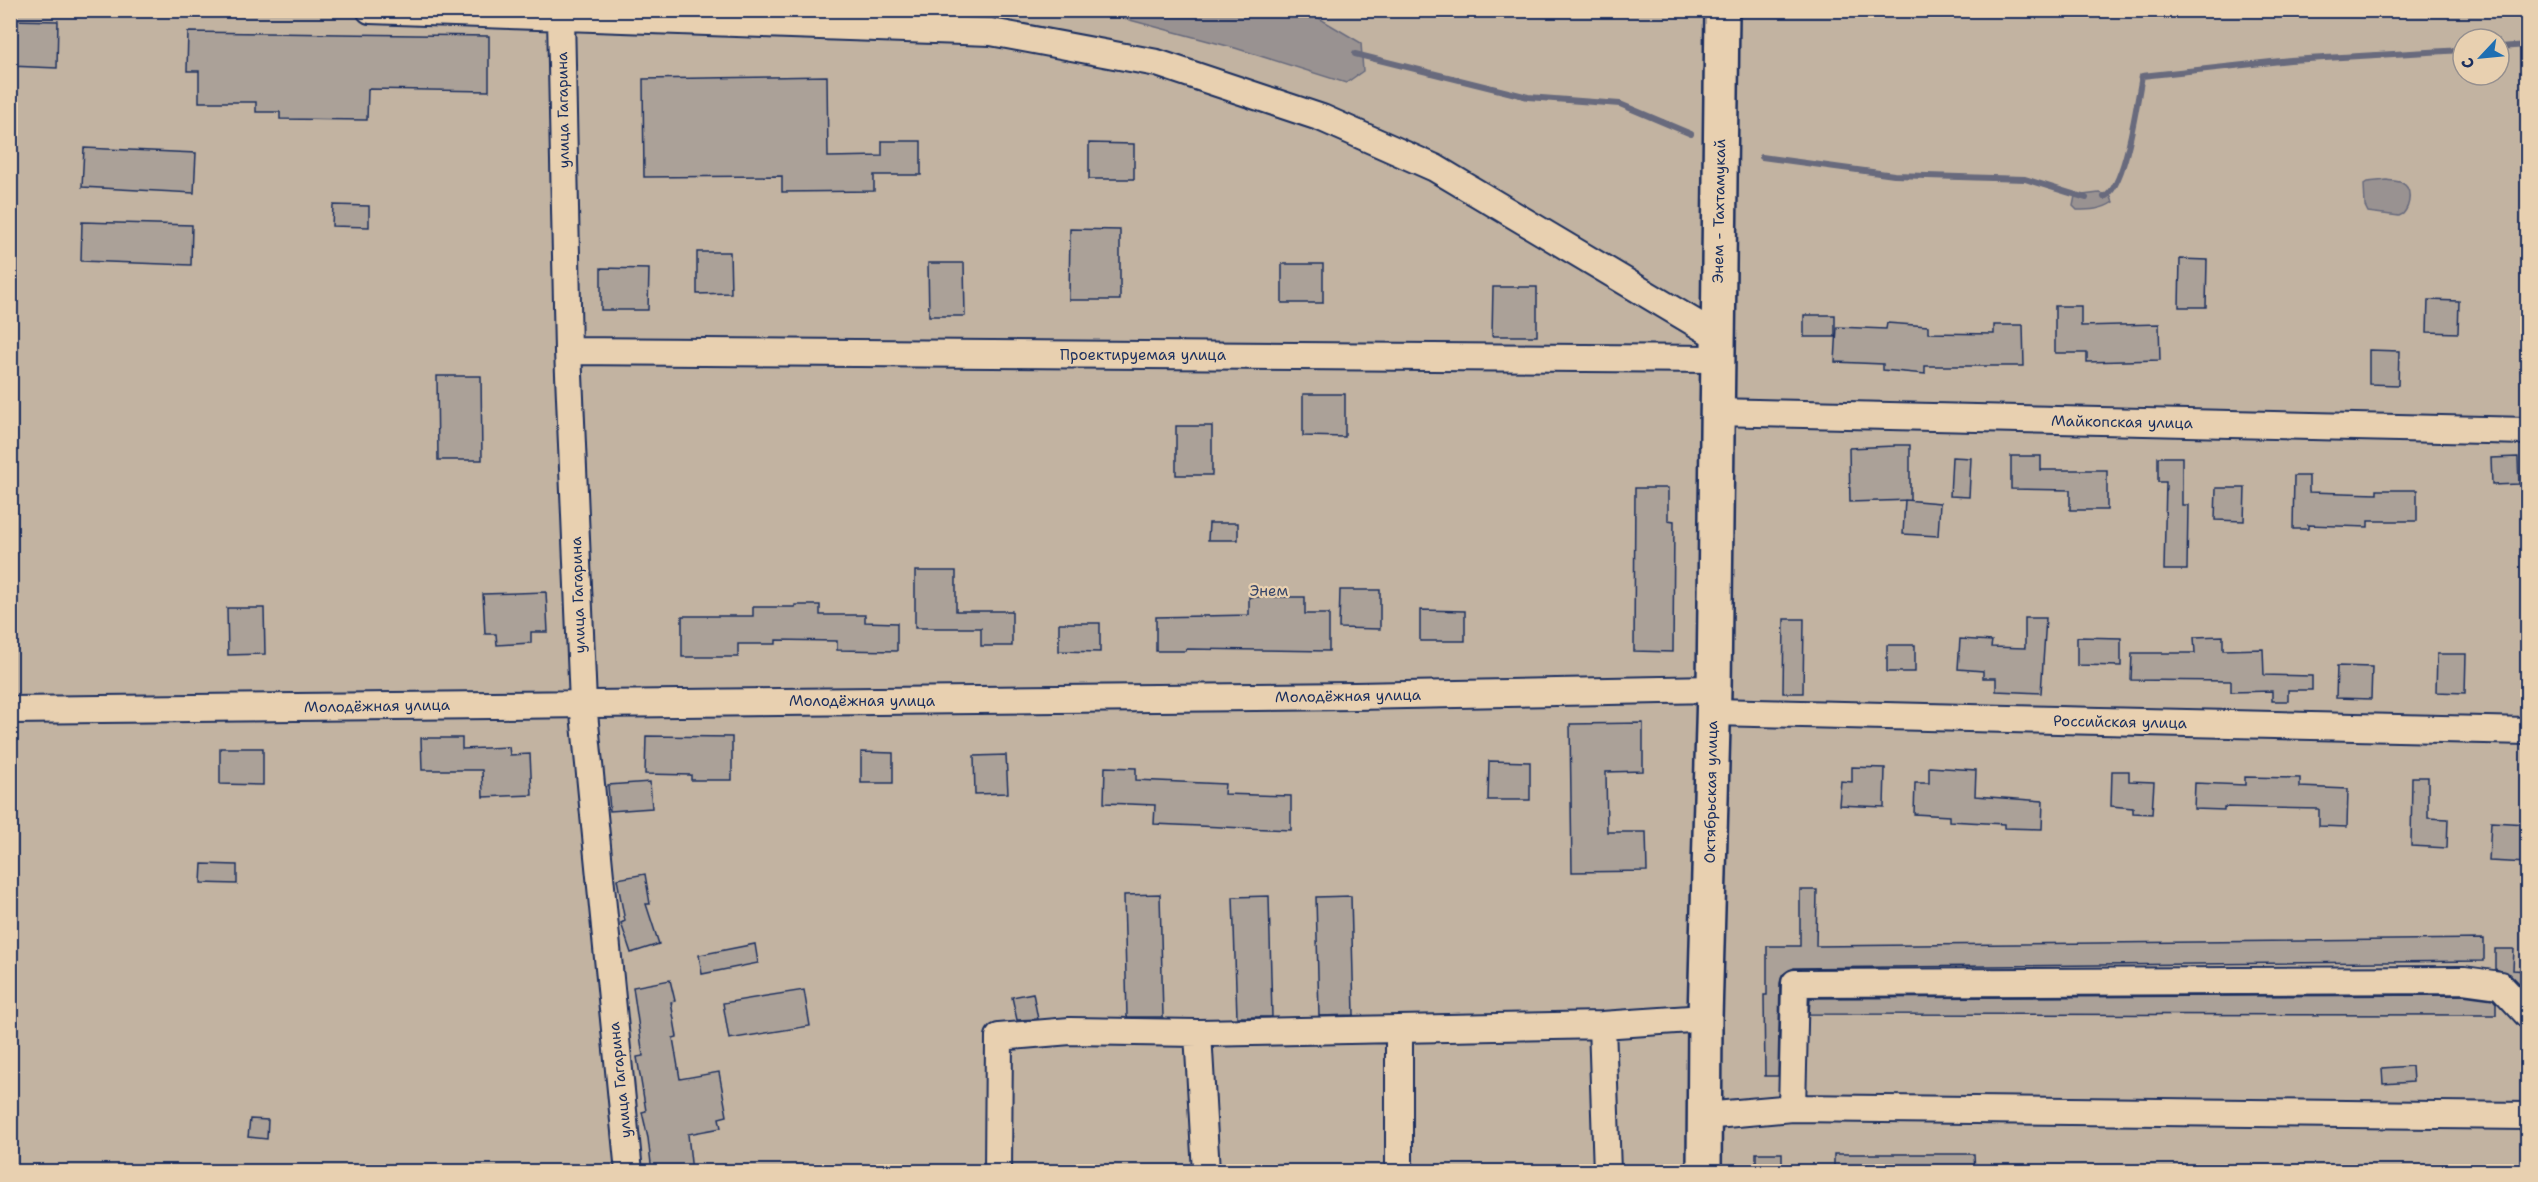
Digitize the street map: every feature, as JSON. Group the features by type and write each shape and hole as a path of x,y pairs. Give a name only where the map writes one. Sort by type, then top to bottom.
{"main road":[{"name":"Энем - Тахтамукай","path":"1717,412 1722,10"},
{"name":"Октябрьская улица","path":"1704,1172 1705,1018 1714,700 1717,412"}],"street":[{"path":"370,10 991,32 1156,63 1322,118 1435,168 1717,347"},
{"name":"улица Гагарина","path":"561,17 568,351 583,703 629,1172"},
{"name":"Проектируемая улица","path":"568,351 1717,347"},
{"name":"Майкопская улица","path":"1717,412 2528,431"},
{"name":"Молодёжная улица","path":"10,710 1332,697 1714,700"},
{"name":"Российская улица","path":"1714,700 2528,731"},
{"path":"1792,1108 1795,983 2464,980 2500,985 2528,1015"},
{"path":"998,1172 999,1037 1070,1031 1198,1033 1602,1025 1705,1018"},
{"path":"1602,1025 1607,1172"},
{"path":"1398,1172 1399,1029"},
{"path":"1198,1033 1206,1172"},
{"path":"1704,1116 1792,1108 2528,1116"}],"green space":[{"name":"Энем","path":"10,11 2527,11 2527,1171 11,1171"}],"shaded area":[{"path":"1096,11 1307,11 1361,43 1363,71 1346,83 1235,48"},
{"path":"2387,180 2402,183 2408,189 2407,206 2403,214 2399,216 2368,212 2365,206 2364,184"},
{"path":"2099,193 2110,195 2113,202 2091,210 2077,210 2073,206 2075,196"}],"building":[{"path":"10,20 58,21 57,68 10,66"},
{"path":"188,32 489,36 489,91 368,89 367,120 280,119 280,112 256,112 256,102 199,102 199,71 187,71"},
{"path":"827,76 828,157 882,156 882,141 921,141 921,175 874,175 874,191 782,192 782,176 644,177 643,79"},
{"path":"1089,143 1134,144 1134,179 1089,179"},
{"path":"84,148 196,153 194,193 82,187"},
{"path":"333,205 369,206 369,227 332,226"},
{"path":"82,222 192,225 191,265 81,261"},
{"path":"1070,229 1120,230 1120,300 1069,300"},
{"path":"697,252 730,252 731,293 697,294"},
{"path":"2180,259 2207,260 2206,307 2179,307"},
{"path":"928,263 964,263 965,316 929,316"},
{"path":"1282,264 1323,264 1323,303 1282,303"},
{"path":"601,268 649,269 648,310 601,310"},
{"path":"1493,287 1537,287 1537,336 1492,336"},
{"path":"2428,300 2459,301 2458,333 2427,332"},
{"path":"2055,306 2081,306 2081,326 2159,324 2160,360 2087,362 2087,353 2055,353"},
{"path":"1804,315 1835,315 1835,337 1804,337"},
{"path":"1887,323 1928,326 1928,333 1994,334 1994,325 2023,325 2024,366 1925,366 1925,374 1883,370 1883,364 1835,362 1837,327 1886,329"},
{"path":"2369,350 2399,351 2398,385 2369,384"},
{"path":"437,376 481,376 482,460 438,460"},
{"path":"1303,394 1345,394 1345,437 1303,436"},
{"path":"1176,426 1212,426 1212,475 1176,475"},
{"path":"1910,445 1910,500 1850,502 1849,448"},
{"path":"2011,456 2041,456 2041,470 2107,470 2107,510 2070,510 2070,490 2011,489"},
{"path":"1952,457 1971,458 1969,497 1950,496"},
{"path":"2158,457 2182,457 2182,505 2188,505 2187,570 2164,570 2166,482 2158,482"},
{"path":"2518,457 2519,484 2492,485 2491,458"},
{"path":"2294,476 2309,476 2309,492 2377,494 2377,490 2417,490 2417,521 2368,521 2368,527 2308,525 2308,529 2293,529"},
{"path":"1635,488 1668,488 1668,520 1674,521 1673,652 1634,651"},
{"path":"2216,488 2245,488 2244,521 2215,520"},
{"path":"1905,500 1940,503 1938,536 1903,534"},
{"path":"1209,523 1238,523 1238,540 1208,540"},
{"path":"915,571 956,571 956,611 1012,611 1012,646 981,646 981,628 915,628"},
{"path":"1340,590 1380,590 1380,629 1339,628"},
{"path":"546,592 548,632 531,632 531,643 497,645 496,634 485,634 483,594"},
{"path":"1249,597 1305,597 1305,614 1329,614 1329,651 1186,649 1186,651 1156,651 1156,617 1249,615"},
{"path":"795,605 820,605 820,615 865,615 865,622 897,623 897,651 837,650 837,641 776,640 776,644 738,644 738,657 682,657 682,616 753,616 753,607 795,607"},
{"path":"227,608 264,608 265,654 228,655"},
{"path":"1420,610 1465,611 1465,641 1420,641"},
{"path":"2025,618 2046,618 2041,693 1996,691 1996,678 1983,678 1983,671 1958,669 1960,639 1992,641 1991,647 2025,648"},
{"path":"1784,619 1804,619 1803,693 1783,693"},
{"path":"1059,623 1100,623 1100,652 1059,651"},
{"path":"2223,636 2223,650 2263,649 2264,675 2312,676 2312,690 2288,690 2288,701 2272,701 2272,691 2231,692 2231,681 2131,680 2132,653 2195,653 2194,637"},
{"path":"2077,637 2121,638 2121,666 2077,665"},
{"path":"1887,645 1915,645 1915,672 1887,672"},
{"path":"2437,654 2466,654 2465,693 2436,692"},
{"path":"2337,666 2372,667 2371,699 2336,698"},
{"path":"1643,723 1643,771 1606,772 1607,832 1646,832 1647,871 1572,872 1570,724"},
{"path":"646,736 732,737 732,780 691,780 691,775 645,774"},
{"path":"421,738 462,738 462,749 509,747 510,755 530,754 532,795 483,797 482,770 422,770"},
{"path":"220,748 263,748 263,785 220,784"},
{"path":"861,752 893,753 893,783 861,783"},
{"path":"1006,755 1008,793 975,794 974,756"},
{"path":"1489,761 1530,762 1530,800 1488,800"},
{"path":"1105,767 1136,768 1136,780 1225,784 1224,794 1291,796 1291,830 1154,824 1155,805 1104,803"},
{"path":"1852,767 1885,768 1884,807 1839,805 1841,781 1852,782"},
{"path":"1929,767 1976,770 1975,796 2043,801 2042,829 2004,828 2004,824 1949,821 1949,816 1914,814 1915,783 1929,783"},
{"path":"2112,771 2129,771 2129,781 2154,782 2152,814 2133,813 2133,808 2111,806"},
{"path":"2245,777 2300,778 2300,787 2348,789 2347,827 2319,826 2319,809 2224,807 2224,810 2194,809 2195,783 2245,785"},
{"path":"2412,777 2428,777 2428,818 2448,819 2447,848 2411,846"},
{"path":"650,782 652,808 610,811 608,785"},
{"path":"2491,822 2528,824 2528,863 2489,861"},
{"path":"202,864 237,865 237,884 201,883"},
{"path":"645,874 650,904 646,904 659,944 631,953 621,923 625,921 617,879"},
{"path":"1800,890 1817,890 1816,946 2484,939 2484,961 1794,968 1782,975 1780,983 1778,1076 1765,1076 1764,995 1767,995 1767,946 1800,946"},
{"path":"1160,894 1163,1017 1127,1017 1124,895"},
{"path":"1269,896 1272,1017 1237,1017 1233,897"},
{"path":"1351,896 1354,1015 1319,1016 1316,897"},
{"path":"755,944 758,963 702,974 699,955"},
{"path":"2495,949 2514,949 2513,970 2528,971 2528,992 2510,974 2495,969"},
{"path":"670,980 675,1001 671,1002 677,1037 673,1038 680,1079 719,1072 727,1116 719,1118 721,1128 688,1134 692,1172 652,1172 642,1112 646,1111 637,1057 643,1056 633,987"},
{"path":"804,990 810,1026 729,1039 723,1003"},
{"path":"1033,993 1038,1019 1017,1020 1012,997"},
{"path":"2463,995 2493,999 2496,1003 2496,1015 1809,1014 1810,998"},
{"path":"2412,1066 2413,1082 2383,1084 2382,1068"},
{"path":"250,1119 268,1120 267,1139 248,1137"},
{"path":"1756,1153 1782,1153 1782,1172 1756,1172"},
{"path":"1834,1154 1974,1154 1975,1172 1834,1172"}],"waterway":[{"path":"2511,46 2528,45"},
{"path":"2104,197 2112,190 2119,178 2134,122 2142,76 2290,60 2451,51"},
{"path":"1355,54 1528,97 1620,104 1691,134"},
{"path":"1762,157 1894,175 2025,179 2086,198"}]}
